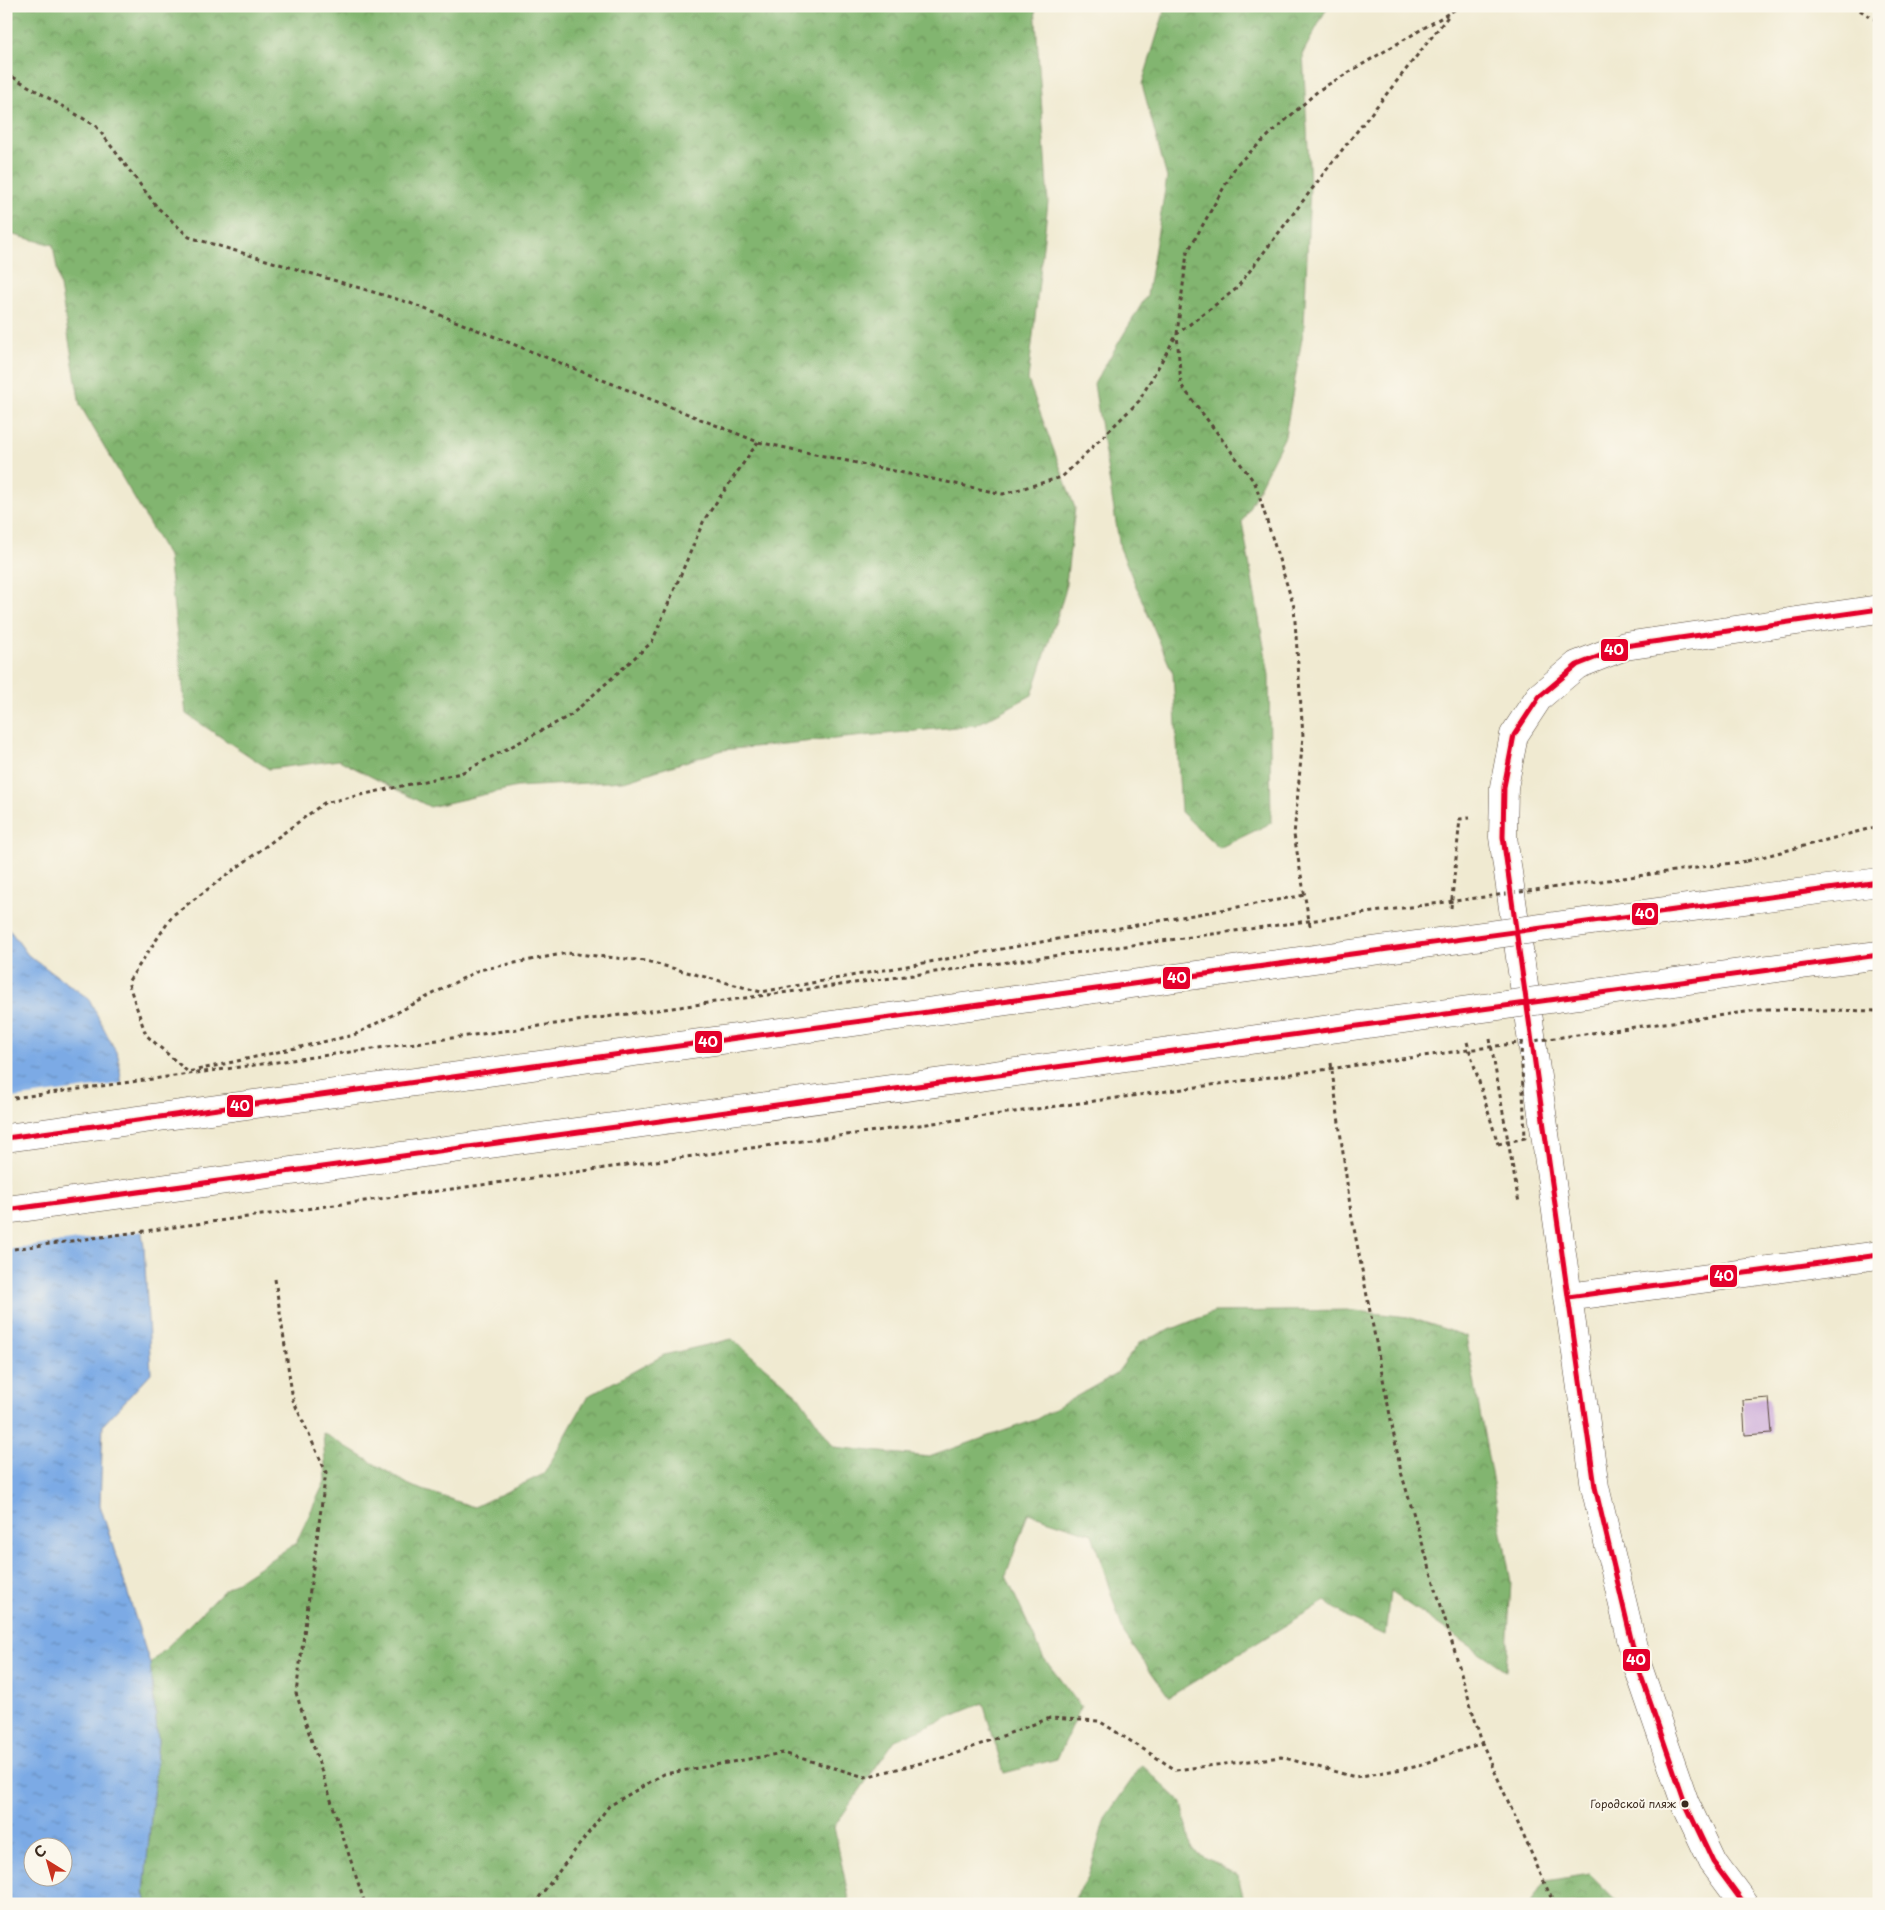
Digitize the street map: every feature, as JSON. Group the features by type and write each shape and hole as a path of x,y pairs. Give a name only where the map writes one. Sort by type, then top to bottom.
{"main road":[{"path":"1744,1904 1713,1862 1685,1803 1637,1664 1595,1487 1503,837 1504,787 1514,735 1539,696 1576,665 1625,646 1879,609"},
{"path":"6,1138 1879,882"},
{"path":"6,1210 1879,955"},
{"path":"1568,1297 1879,1255"}],"path":[{"path":"1311,933 1294,835 1303,736 1294,607 1254,483 1181,385 1177,334 1187,253 1237,164 1319,90 1461,6"},
{"path":"1853,6 1879,22"},
{"path":"6,72 96,126 157,207 189,237 410,302 758,442 1003,494 1062,477 1139,401 1177,334 1236,289 1331,164 1450,14"},
{"path":"758,442 704,520 652,642 571,715 461,774 324,803 173,915 128,982 146,1035 188,1072 354,1035 479,970 566,952 646,961 761,992 1305,895"},
{"path":"1451,911 1460,820"},
{"path":"6,1099 1747,860 1879,826"},
{"path":"6,1250 1767,1009 1879,1011"},
{"path":"1464,1033 1498,1144 1525,1138 1522,1043"},
{"path":"1330,1056 1351,1213 1401,1472 1482,1743 1554,1904"},
{"path":"275,1279 293,1400 326,1472 296,1693 365,1904"},
{"path":"534,1904 609,1806 664,1774 783,1753 864,1777 949,1756 1050,1718 1099,1721 1176,1770 1281,1757 1355,1777 1414,1767 1482,1743"}],"green space":[{"path":"6,6 1035,6 1048,202 1028,380 1075,508 1065,592 1032,695 976,725 723,750 624,781 517,787 430,807 339,760 269,769 186,714 168,556 80,405 53,245 6,233"},
{"path":"1166,6 1328,6 1303,53 1310,185 1304,327 1285,436 1242,522 1269,675 1271,823 1219,848 1181,812 1173,674 1120,548 1094,384 1147,295 1167,178 1142,84"},
{"path":"1347,1310 1408,1317 1466,1336 1511,1582 1506,1670 1390,1592 1385,1635 1350,1619 1325,1601 1169,1697 1124,1634 1092,1534 1028,1513 1006,1576 1043,1657 1081,1707 1057,1759 1004,1773 983,1703 895,1740 834,1827 850,1904 147,1904 144,1892 158,1741 150,1664 224,1590 296,1543 326,1479 323,1433 411,1486 474,1507 544,1474 588,1396 664,1355 732,1339 798,1395 834,1447 929,1457 1035,1420 1116,1374 1140,1342 1214,1312"},
{"path":"1142,1765 1182,1803 1192,1850 1238,1876 1245,1904 1071,1904 1088,1877 1105,1818"},
{"path":"1590,1874 1620,1904 1530,1904 1546,1881"}],"water":[{"path":"6,925 28,955 89,999 118,1056 144,1247 151,1373 103,1425 100,1505 150,1664 158,1741 144,1892 147,1904 6,1904"}],"pier":[{"path":"124,1083 144,1231 6,1250 6,1099"}],"building":[{"path":"1769,1398 1772,1433 1745,1435 1743,1400"}],"transit line":[{"name":"40","path":"1744,1904 1713,1862 1685,1803 1637,1664 1595,1487 1503,837 1504,787 1514,735 1539,697 1577,665 1625,646 1879,609"},
{"name":"40","path":"6,1138 1879,882"},
{"name":"40","path":"6,1210 1879,955"},
{"name":"40","path":"1568,1297 1879,1255"}],"place":[{"name":"Городской пляж","path":"1685,1804"}]}
